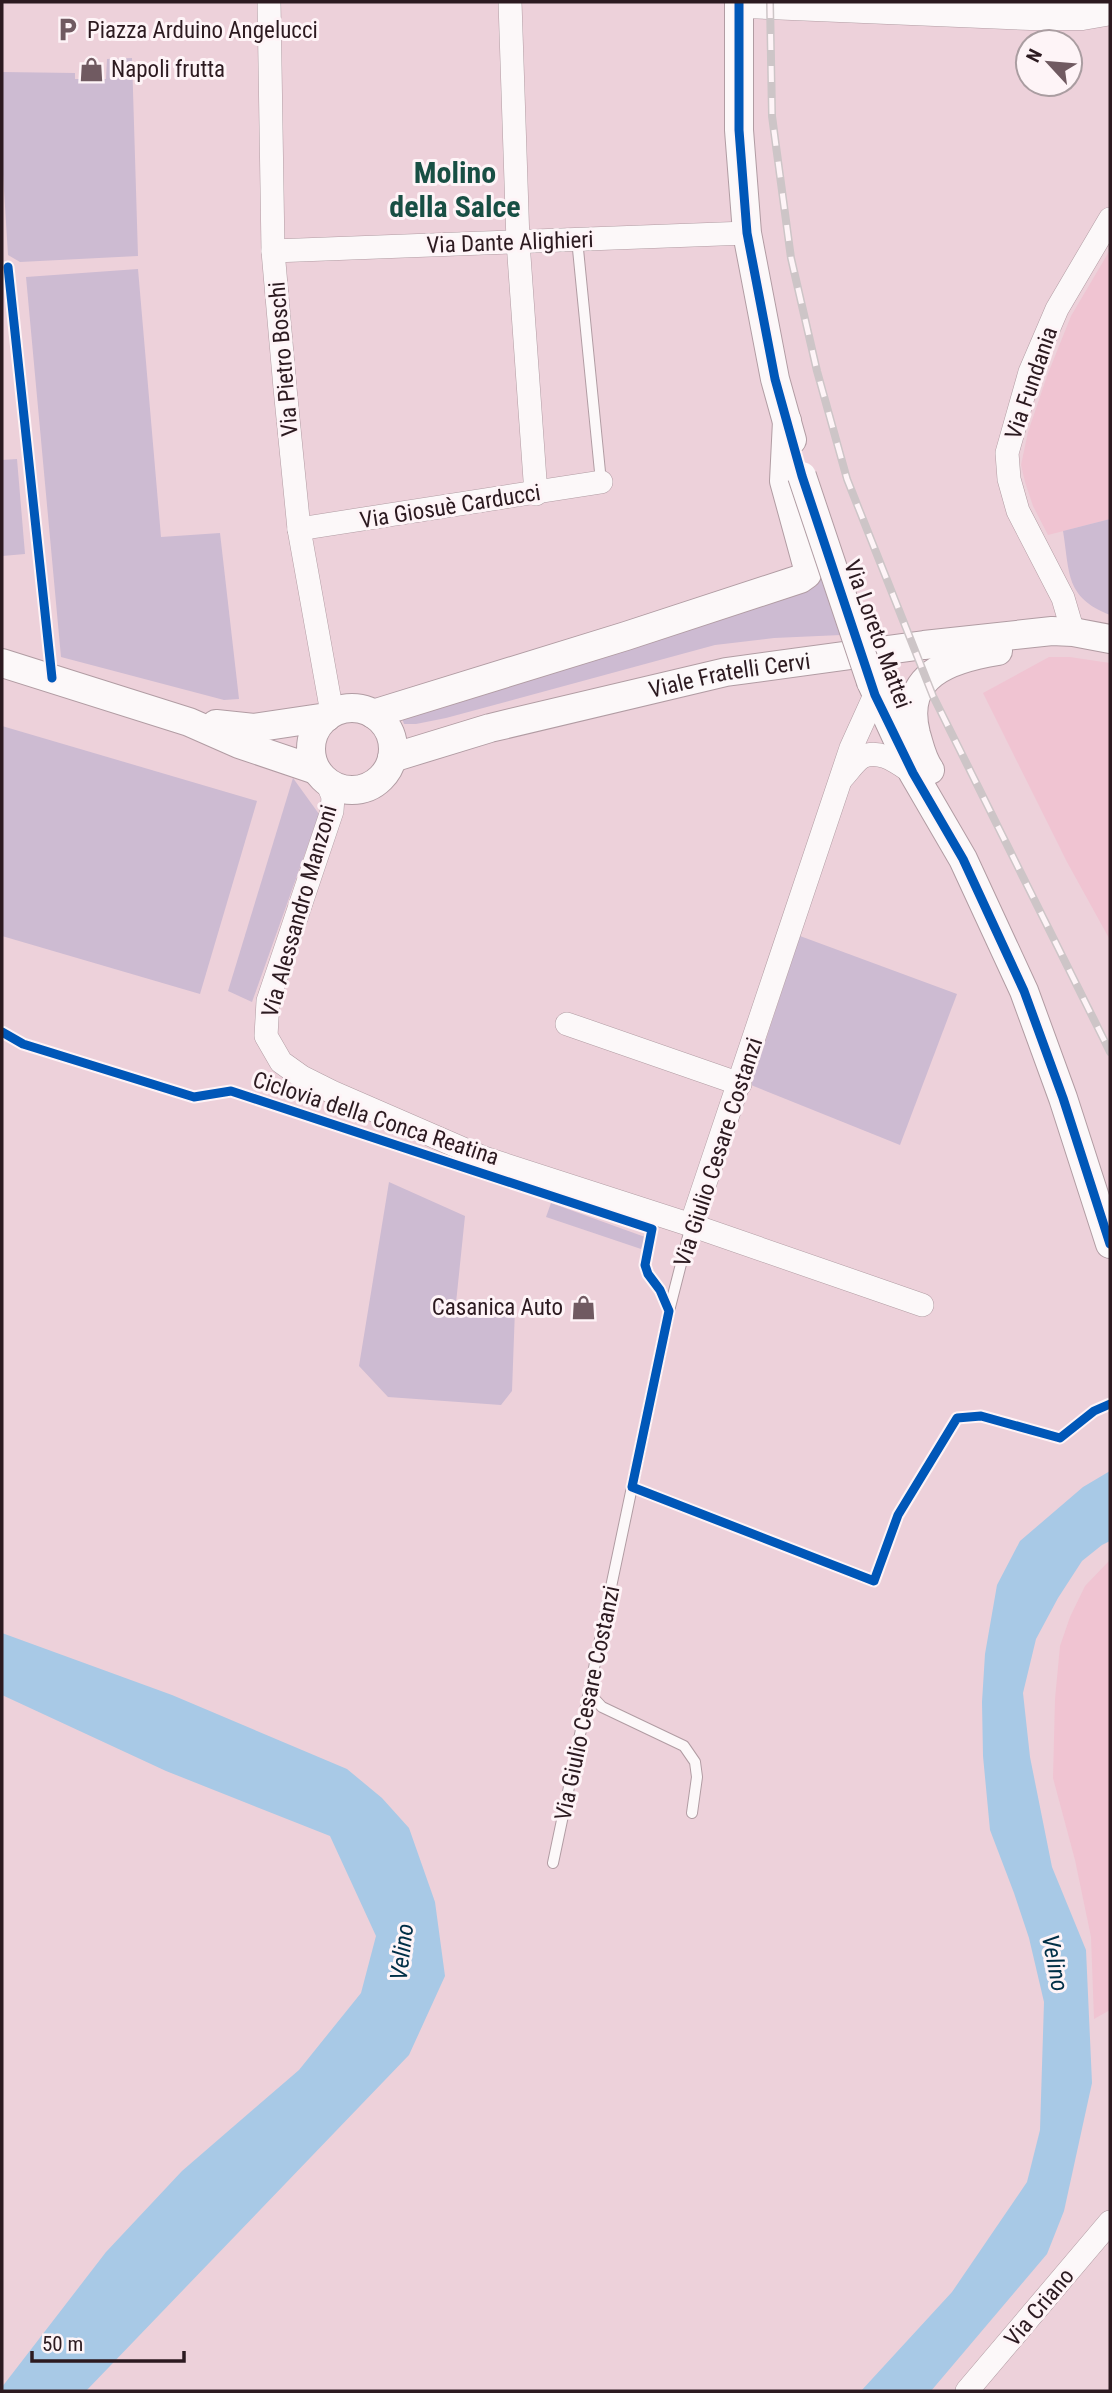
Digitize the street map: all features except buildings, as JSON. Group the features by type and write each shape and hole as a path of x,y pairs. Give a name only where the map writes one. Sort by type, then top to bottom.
{"main road":[{"path":"745,2 1031,14 1082,14 1110,9"}],"street":[{"name":"Via Pietro Boschi","path":"269,2 273,251 299,529 329,715"},
{"path":"510,2 518,242 536,494"},
{"name":"Via Loreto Mattei","path":"739,2 739,130 747,233 775,379 802,476 873,688 913,773 963,859 1024,991 1063,1098 1110,1244"},
{"name":"Via Fundania","path":"1073,632 1063,598 1018,511 1009,479 1007,453 1030,372 1057,309 1110,219"},
{"name":"Via Dante Alighieri","path":"273,251 747,233"},
{"path":"373,714 800,579 807,574 807,565 784,481 787,421"},
{"name":"Via Giosuè Carducci","path":"299,529 601,482"},
{"name":"Viale Fratelli Cervi","path":"393,758 490,728 726,673 924,645 1052,631 1110,639"},
{"path":"963,859 957,814 923,760 913,720 913,704 921,684 942,666 994,651 1066,646 1110,651"},
{"path":"2,663 189,723 322,777 341,789 354,791 379,781 393,758 390,732 373,714 359,708 345,708 329,715 254,728 189,723"},
{"name":"Via Giulio Cesare Costanzi","path":"691,1225 873,688"},
{"path":"322,777 312,758 311,745 314,732 329,715"},
{"path":"842,778 862,758 875,755 890,758 913,773"},
{"name":"Via Alessandro Manzoni","path":"322,777 333,797 332,811 268,1001 266,1036 281,1062 302,1077 332,1092 484,1158 691,1225 922,1305"},
{"path":"567,1024 740,1084"},
{"name":"Via Criano","path":"967,2391 1110,2222"}],"lane":[{"path":"577,239 601,482"},
{"name":"Via Giulio Cesare Costanzi","path":"553,1863 669,1311 691,1225"},
{"path":"589,1693 602,1707 684,1745 695,1762 697,1777 692,1813"}],"shaded area":[{"path":"132,58 138,256 20,262 8,255 2,158 2,72 75,73 75,79 106,79 107,59"},
{"path":"1110,250 1110,519 1048,535 1033,506 1021,465 1028,432 1071,316"},
{"path":"138,269 161,537 220,533 239,699 224,700 61,657 26,277"},
{"path":"17,459 25,554 2,556 2,460"},
{"path":"1110,519 1110,615 1095,608 1077,592 1069,572 1063,531"},
{"path":"823,578 841,635 774,638 715,645 446,718 404,724 402,718"},
{"path":"1049,657 1110,663 1110,940 1067,862 983,693"},
{"path":"2,726 257,801 200,994 2,936"},
{"path":"293,778 319,814 252,1002 228,991"},
{"path":"800,936 957,994 900,1145 751,1085"},
{"path":"389,1182 465,1216 456,1303 515,1309 512,1391 501,1405 388,1397 359,1366"},
{"path":"551,1203 645,1237 641,1249 546,1217"},
{"path":"1110,1560 1110,2010 1094,2019 1091,1937 1075,1860 1053,1778 1055,1699 1060,1646 1070,1617 1085,1586"}],"water":[{"name":"Velino","path":"1110,1471 1110,1541 1082,1561 1058,1598 1036,1639 1023,1693 1030,1757 1052,1867 1086,1950 1092,2083 1064,2211 1047,2254 931,2391 861,2391 952,2292 1027,2182 1040,2130 1044,2002 1029,1938 990,1830 983,1756 985,1654 997,1585 1020,1541 1083,1487"},
{"name":"Velino","path":"2,1633 172,1695 347,1769 382,1798 409,1828 435,1902 445,1976 409,2055 86,2391 2,2391 2,2387 106,2252 182,2171 299,2070 361,1993 376,1936 330,1836 166,1771 2,1695"}],"railway":[{"path":"770,2 772,116 791,258 817,371 847,479 933,696 1110,1052"}],"cycle path":[{"path":"739,2 739,130 747,233 775,379 802,476 875,695 913,773 963,859 1024,991 1063,1098 1110,1244"},
{"path":"8,267 52,678"},
{"name":"Ciclovia della Conca Reatina","path":"2,1032 23,1044 194,1097 231,1091 652,1229 645,1265 669,1311 632,1487 874,1581 898,1515 957,1418 981,1416 1060,1438 1094,1411 1110,1404"}],"place":[{"name":"Piazza Arduino Angelucci","path":"67,30"},
{"name":"Napoli frutta","path":"91,69"},
{"name":"Casanica Auto","path":"583,1307"}],"district":[{"name":"Molino della Salce","path":"455,190"}]}
